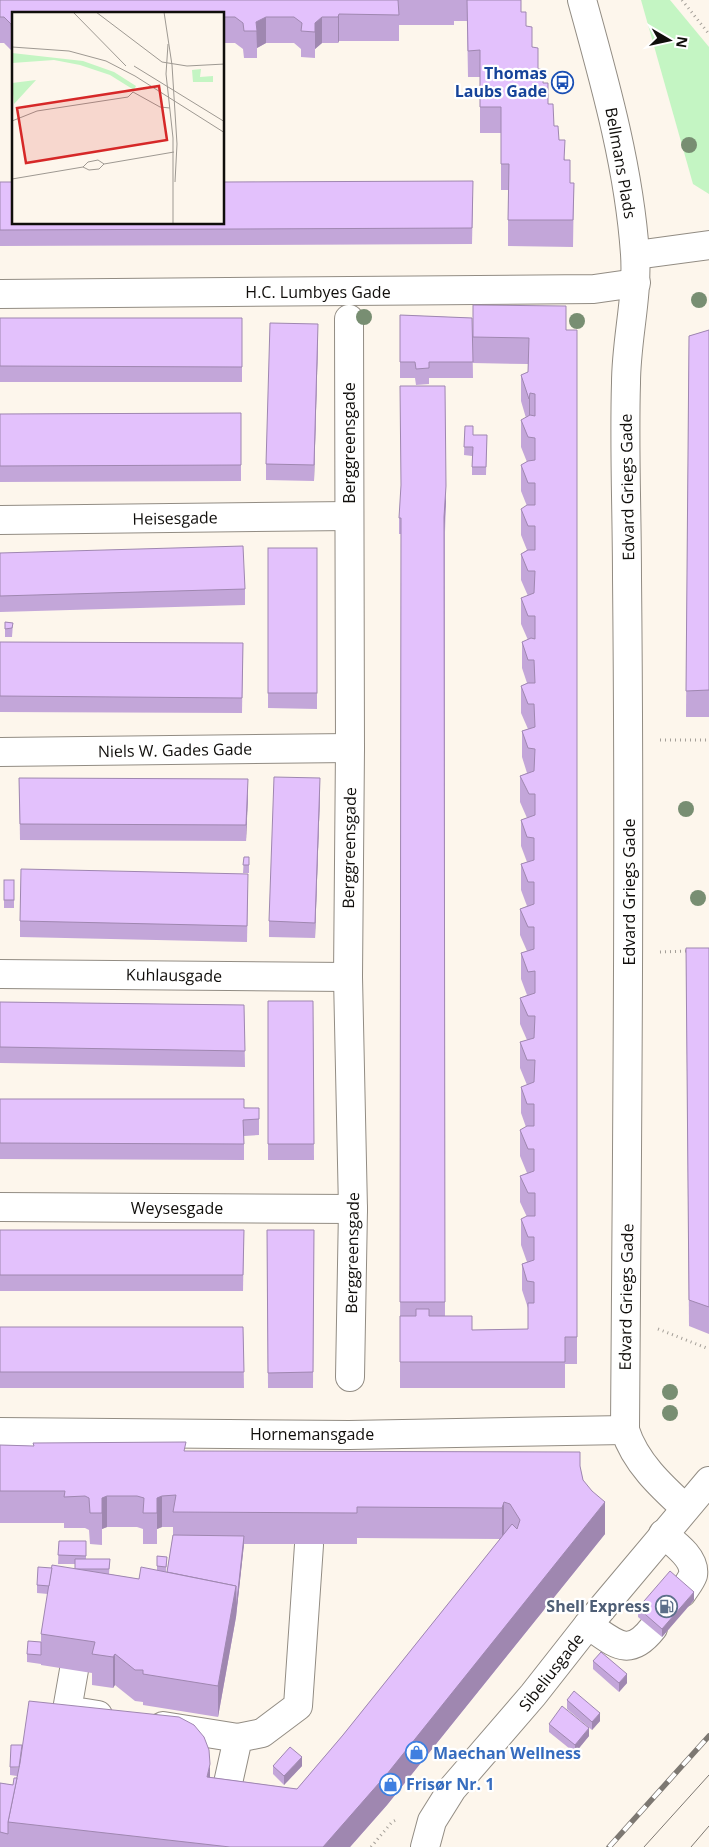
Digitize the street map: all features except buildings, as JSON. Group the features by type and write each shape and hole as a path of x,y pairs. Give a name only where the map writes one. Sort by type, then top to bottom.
{"street":[{"name":"Bellmans Plads","path":"582,0 610,102 629,200 636,255"},
{"path":"636,255 709,245"},
{"name":"Edvard Griegs Gade","path":"636,255 636,283 626,380 629,951 625,1430 628,1442 645,1468 660,1486 685,1508"},
{"name":"H.C. Lumbyes Gade","path":"0,294 594,288 636,283"},
{"name":"Berggreensgade","path":"349,319 350,748 348,977 353,1209 350,1377"},
{"name":"Heisesgade","path":"0,520 350,516"},
{"name":"Niels W. Gades Gade","path":"0,752 350,748"},
{"name":"Kuhlausgade","path":"0,974 348,977"},
{"name":"Weysesgade","path":"0,1207 353,1209"},
{"name":"Hornemansgade","path":"0,1432 316,1434 625,1430"},
{"path":"314,1463 316,1434"},
{"name":"Sibeliusgade","path":"425,1847 432,1821 452,1789 533,1695 588,1625 709,1481"},
{"path":"663,1534 683,1551 692,1563 693,1575 682,1592"},
{"path":"74,1670 67,1710 238,1738 262,1733 298,1706 309,1544"},
{"path":"588,1625 619,1646 630,1646 645,1639 653,1628"},
{"path":"222,1810 238,1738"}],"path":[{"path":"682,0 709,34"},
{"path":"629,740 709,740"},
{"path":"629,951 689,952"},
{"path":"626,1318 709,1349"},
{"path":"371,1847 392,1822"}],"green space":[{"path":"641,0 670,0 709,47 709,194 693,184"}],"tram line":[{"path":"644,1847 709,1775"},
{"path":"691,1847 709,1826"}],"railway":[{"path":"609,1847 709,1736"}],"place":[{"name":"Thomas Laubs Gade","path":"563,82"},
{"name":"Shell Express","path":"666,1606"},
{"name":"Maechan Wellness","path":"417,1753"},
{"name":"Frisør Nr. 1","path":"390,1784"}]}
